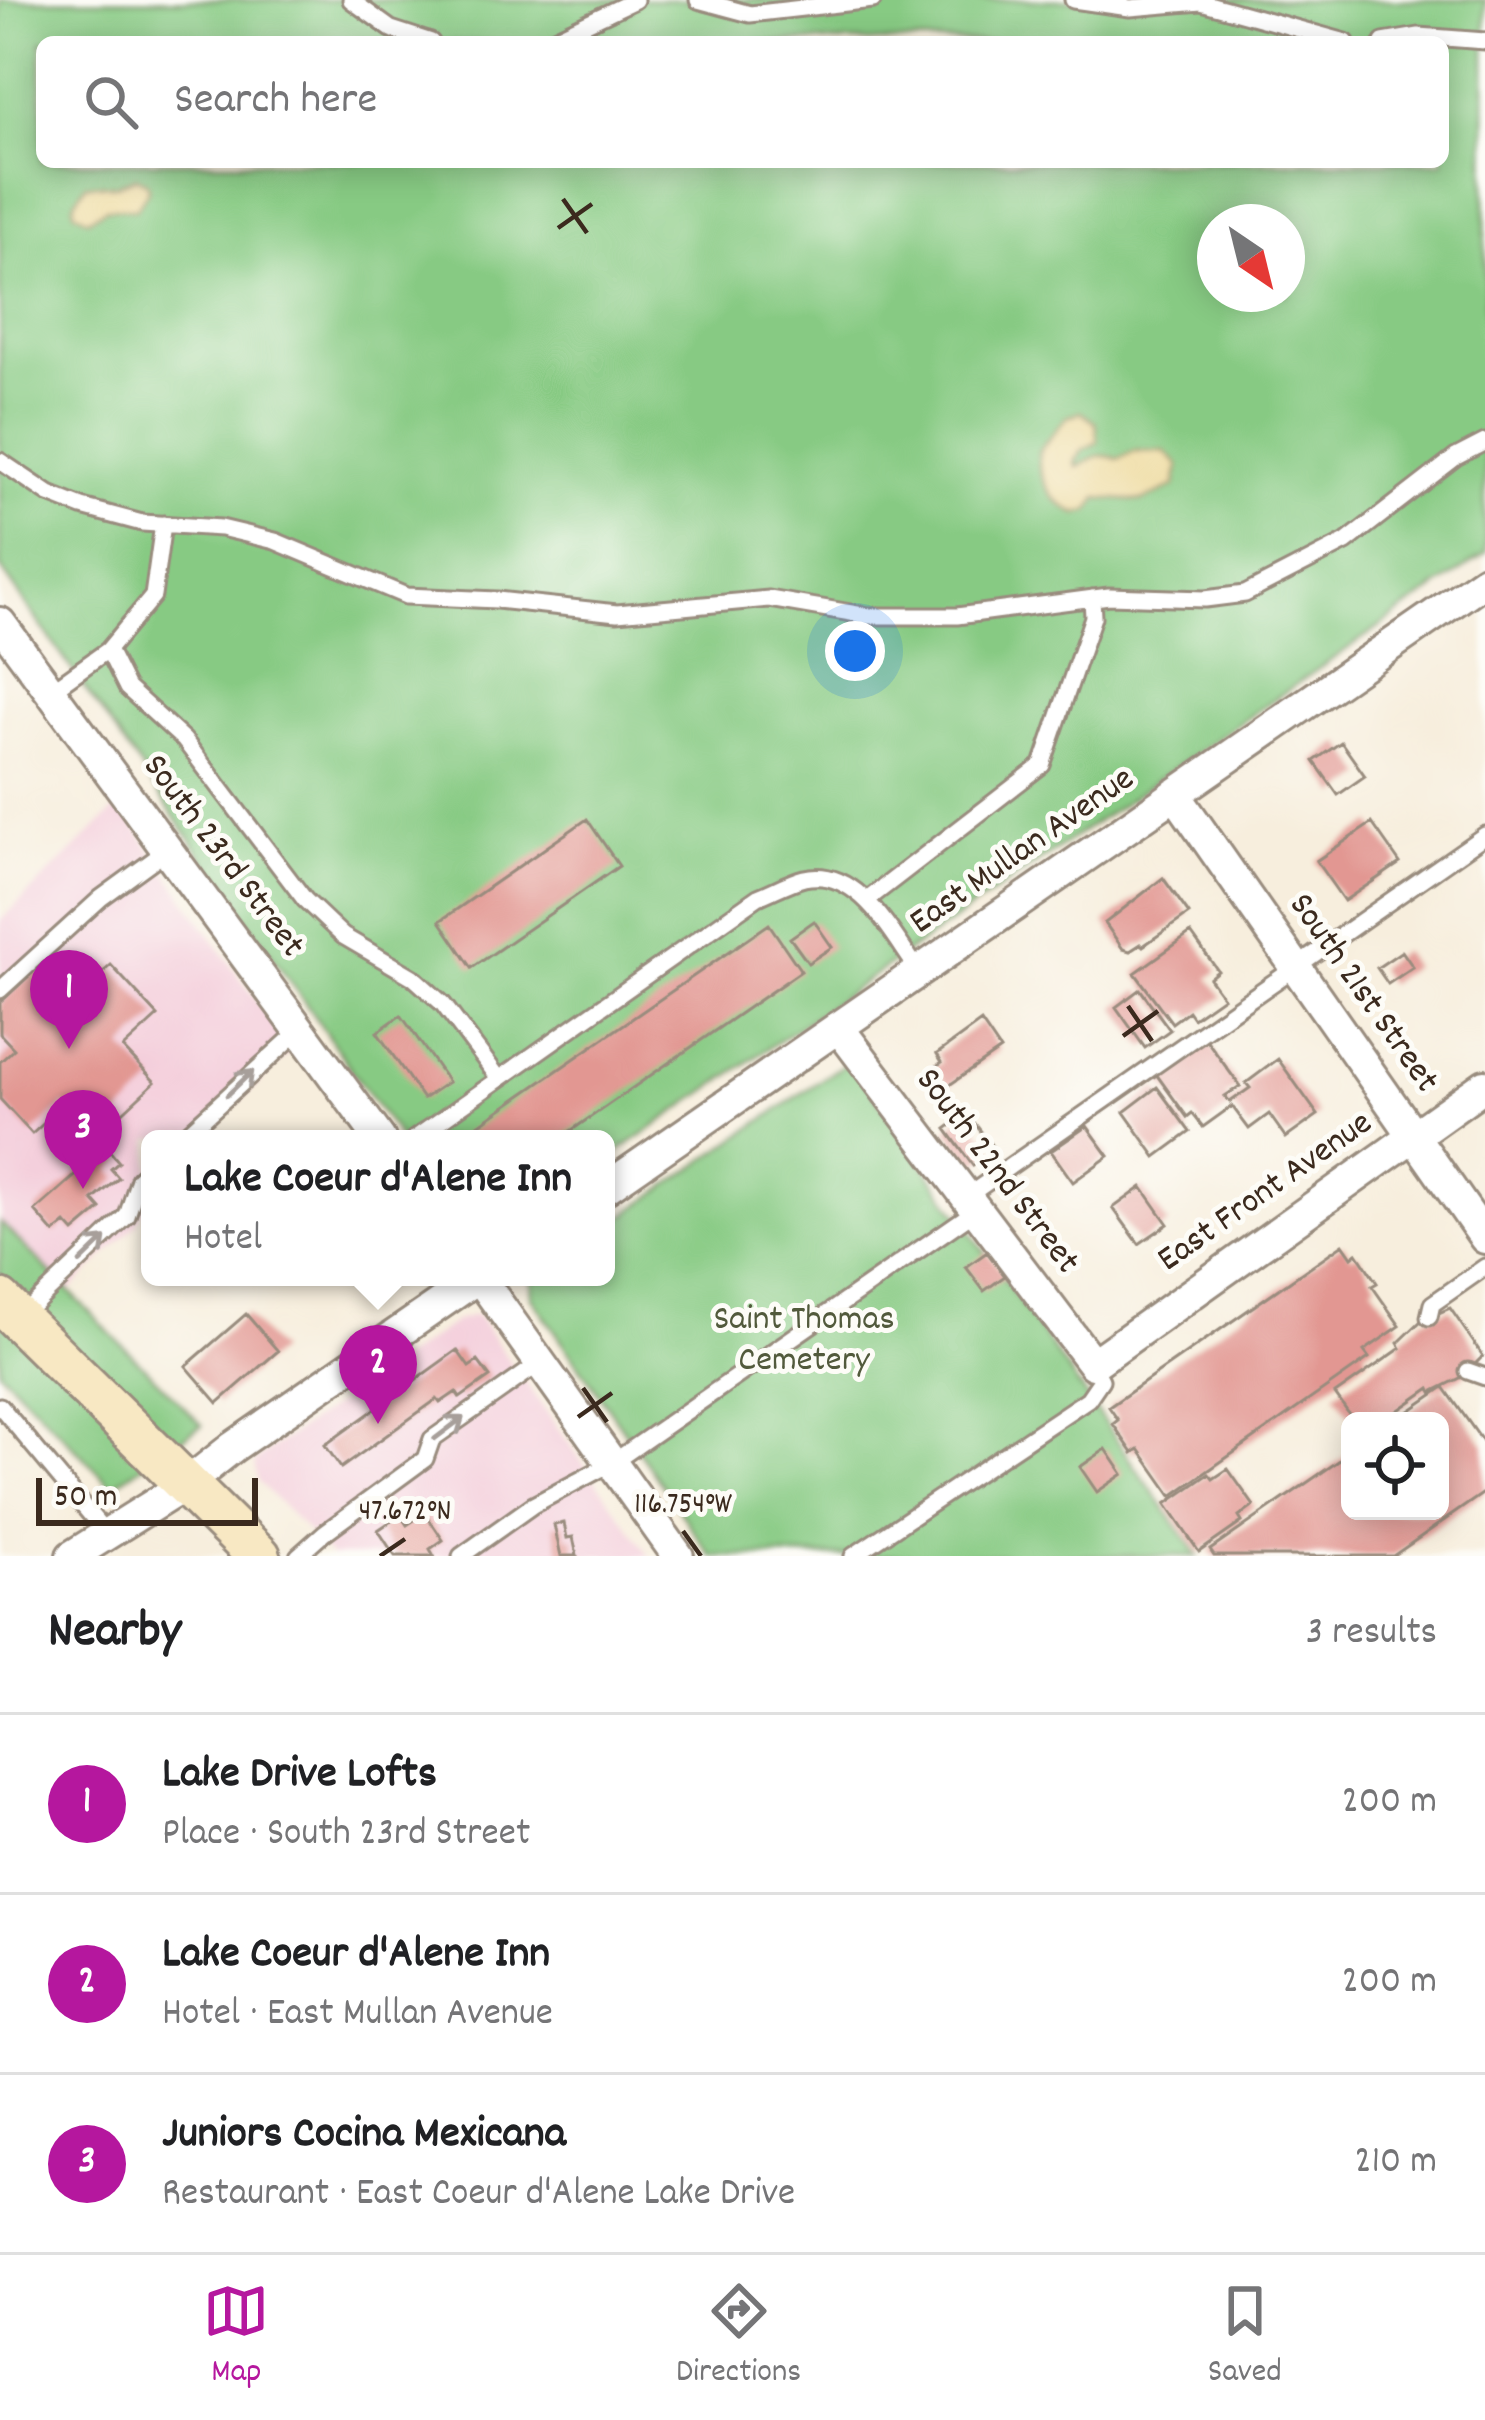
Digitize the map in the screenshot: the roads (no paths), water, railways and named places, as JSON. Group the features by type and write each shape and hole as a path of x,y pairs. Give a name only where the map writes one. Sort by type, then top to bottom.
{"street":[{"name":"East Mullan Avenue","path":"615,1182 1485,580"},
{"name":"South 23rd Street","path":"0,623 374,1130"},
{"name":"South 21st Street","path":"1175,794 1485,1238"},
{"name":"South 22nd Street","path":"838,1027 1093,1364"},
{"name":"East Front Avenue","path":"1093,1364 1485,1085"},
{"path":"72,1556 185,1485 232,1447 466,1286"},
{"path":"485,1286 678,1556"},
{"path":"7,1313 259,1556"}],"lane":[{"path":"351,0 392,28 414,36"},
{"path":"560,36 635,0"},
{"path":"698,0 750,14 873,0"},
{"path":"1073,0 1130,8 1201,2 1324,36"},
{"path":"1449,38 1485,41"},
{"path":"0,461 50,494 82,507 111,516 221,528 275,541 311,553 383,589 427,599 497,600 617,613 769,599 869,616 957,616 1092,598 1205,599 1245,594 1346,542 1456,457 1485,442"},
{"path":"50,692 108,650 153,596 163,524"},
{"path":"867,900 1042,765 1093,617 1092,598"},
{"path":"108,650 127,688 184,740 305,900 344,936 413,977 443,1004 498,1078"},
{"path":"461,1556 533,1505 612,1463 1295,966 1485,835"},
{"path":"0,990 101,898 169,848"},
{"path":"426,1130 758,897 808,877 847,884 867,900 919,971"},
{"path":"191,1130 301,1029"},
{"path":"7,1313 128,1216 141,1177"},
{"path":"1430,1317 1432,1304 1485,1267"},
{"path":"298,1556 425,1459 432,1438 540,1363"},
{"path":"853,1556 1088,1400 1101,1380 1093,1364"},
{"path":"0,1406 106,1533"}],"place":[{"name":"Lake Drive Lofts","path":"69,1049"},
{"name":"Juniors Cocina Mexicana","path":"83,1189"},
{"name":"Lake Coeur d'Alene Inn","path":"378,1424"}],"park label":[{"name":"Saint Thomas Cemetery","path":"804,1342"}]}
